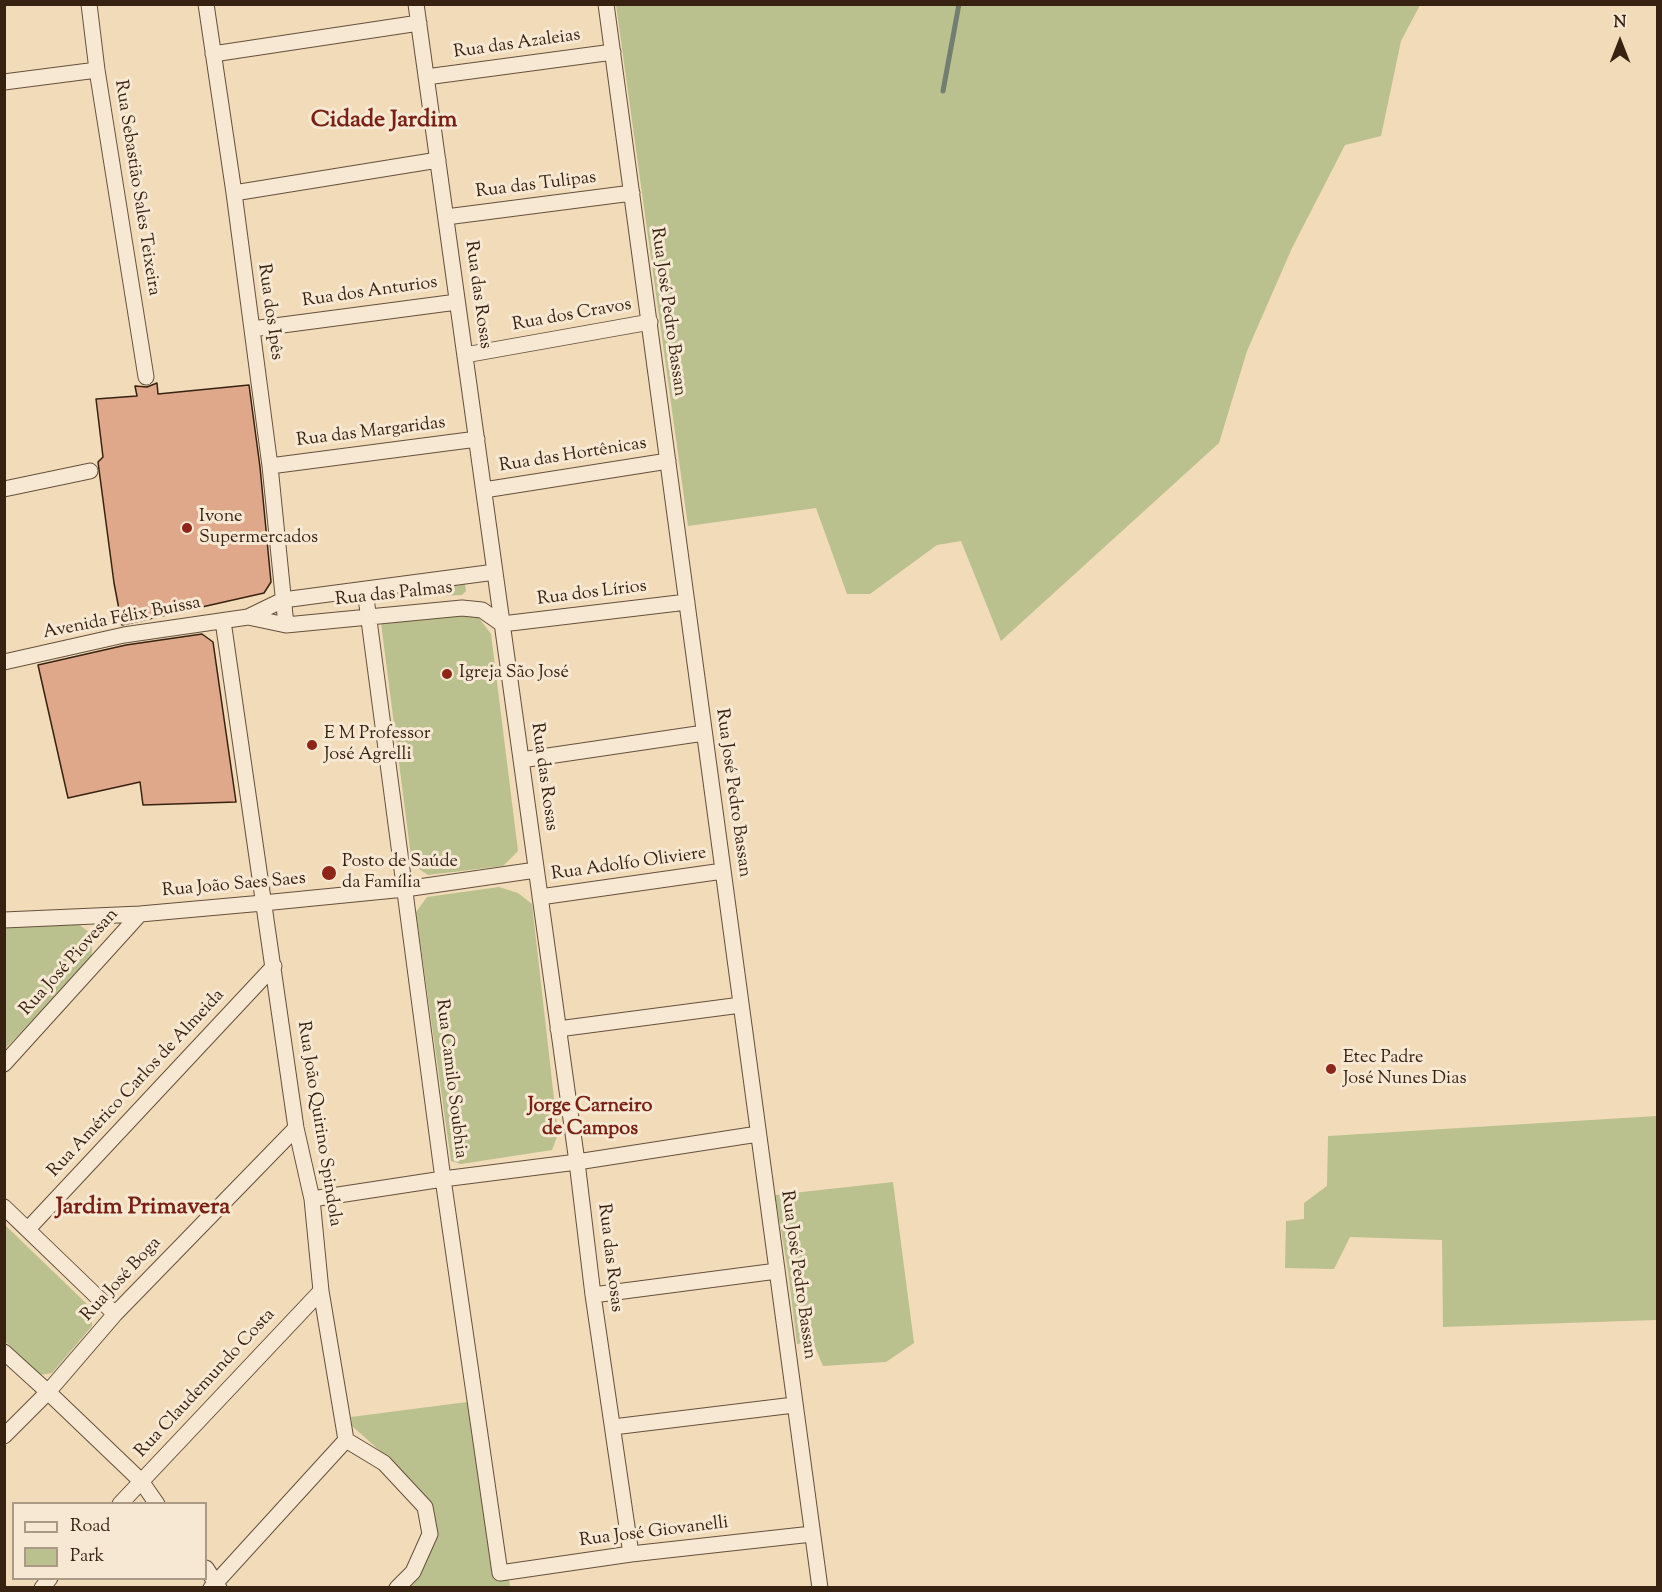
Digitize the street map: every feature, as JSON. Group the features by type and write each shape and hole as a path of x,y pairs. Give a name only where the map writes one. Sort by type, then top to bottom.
{"street":[{"name":"Rua Sebastião Sales Teixeira","path":"89,4 97,70 146,377"},
{"name":"Rua dos Ipês","path":"206,4 234,193 270,466 286,625"},
{"name":"Rua das Rosas","path":"416,4 577,1162 593,1295 631,1554"},
{"name":"Rua José Pedro Bassan","path":"606,4 820,1587"},
{"path":"213,54 419,23"},
{"name":"Rua das Azaleias","path":"426,77 613,52"},
{"path":"4,82 97,70"},
{"path":"234,193 438,160"},
{"name":"Rua das Tulipas","path":"446,217 632,193"},
{"name":"Rua dos Anturios","path":"252,329 458,302"},
{"name":"Rua dos Cravos","path":"465,355 650,322"},
{"name":"Rua das Margaridas","path":"270,466 477,439"},
{"name":"Rua das Hortênicas","path":"484,490 668,461"},
{"path":"4,489 90,471"},
{"name":"Rua das Palmas","path":"282,600 495,572"},
{"name":"Rua Camilo Soubhia","path":"365,590 443,1179 500,1572"},
{"name":"Avenida Félix Buissa","path":"4,662 124,635 248,617 282,600"},
{"name":"Rua dos Lírios","path":"502,624 687,602"},
{"name":"Rua das Palmas","path":"286,625 462,608 482,610 502,624"},
{"name":"Avenida Félix Buissa","path":"248,617 286,625"},
{"name":"Rua João Quirino Spindola","path":"223,621 296,1128 312,1199 321,1291 346,1440"},
{"path":"521,760 704,733"},
{"name":"Rua João Saes Saes","path":"4,920 140,914 263,903 405,889 536,870"},
{"name":"Rua Adolfo Oliviere","path":"540,897 723,871"},
{"name":"Rua José Piovesan","path":"4,1064 140,914"},
{"name":"Rua Américo Carlos de Almeida","path":"28,1229 274,966"},
{"path":"558,1029 741,1005"},
{"name":"Rua José Boga","path":"4,1436 48,1392 115,1314 296,1128"},
{"path":"312,1199 758,1134"},
{"path":"4,1207 115,1314"},
{"path":"593,1295 777,1271"},
{"name":"Rua Claudemundo Costa","path":"121,1502 321,1291"},
{"path":"4,1352 141,1481 156,1502"},
{"path":"613,1427 794,1405"},
{"path":"207,1570 215,1586 346,1440 384,1463 425,1507 430,1534 413,1572 397,1587"},
{"name":"Rua José Giovanelli","path":"500,1572 631,1554 812,1534"}],"green space":[{"path":"616,4 1420,5 1401,41 1381,136 1345,145 1292,248 1247,351 1219,443 1001,641 961,541 937,545 870,594 847,594 816,508 688,526"},
{"path":"460,582 465,584 466,591 462,595 395,598 397,592"},
{"path":"455,607 479,618 491,634 518,851 503,866 428,875 412,864 381,623"},
{"path":"499,887 518,893 532,904 558,1134 552,1150 461,1164 451,1161 416,912 427,897"},
{"path":"78,924 89,932 91,959 5,1049 5,927"},
{"path":"1657,1116 1657,1320 1443,1327 1442,1240 1350,1237 1334,1269 1285,1268 1286,1221 1304,1219 1304,1203 1327,1186 1328,1136"},
{"path":"893,1182 914,1343 886,1362 823,1366 813,1342 797,1344 775,1195"},
{"path":"4,1224 92,1309 92,1326 52,1373 40,1375 5,1341"},
{"path":"467,1402 492,1573 495,1580 509,1580 510,1587 404,1587 435,1535 388,1458 352,1426 351,1417"}],"building":[{"name":"Ivone Supermercados","path":"157,383 158,394 249,385 260,467 271,582 264,593 122,625 98,462 103,457 96,399 137,396 135,386 147,387"},
{"path":"202,634 213,642 236,802 143,805 140,782 68,798 38,665 126,645"}],"waterway":[{"path":"943,91 959,4"}],"place":[{"name":"Ivone Supermercados","path":"187,528"},
{"name":"Igreja São José","path":"447,674"},
{"name":"E M Professor José Agrelli","path":"312,745"},
{"name":"Posto de Saúde da Família","path":"329,873"},
{"name":"Etec Padre José Nunes Dias","path":"1331,1069"}],"district":[{"name":"Cidade Jardim","path":"384,122"},
{"name":"Jorge Carneiro de Campos","path":"590,1120"},
{"name":"Jardim Primavera","path":"143,1209"}]}
